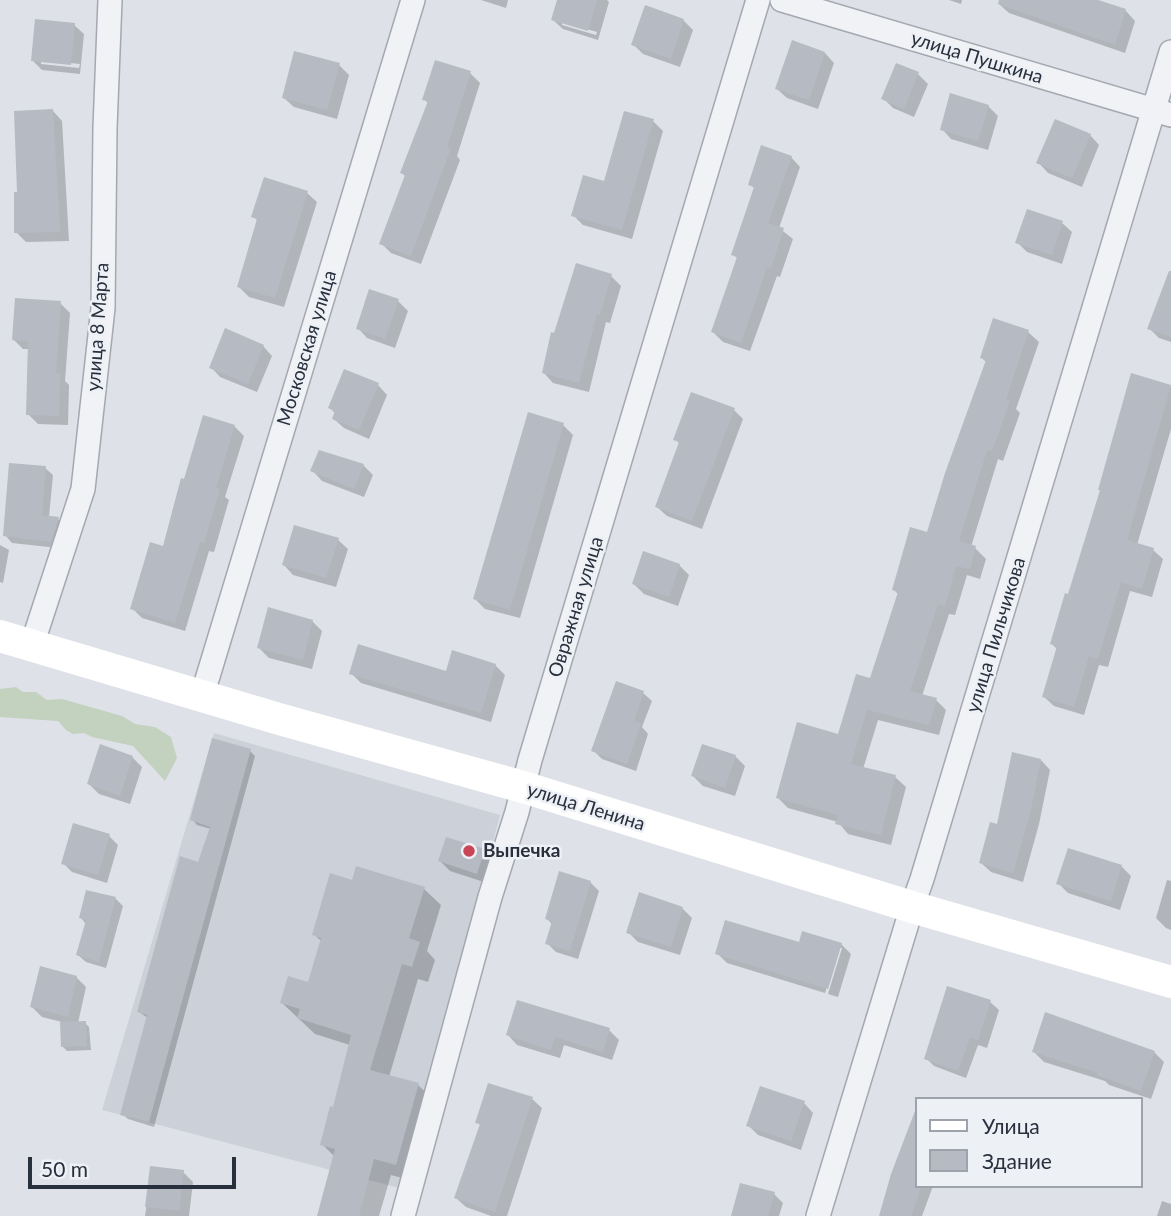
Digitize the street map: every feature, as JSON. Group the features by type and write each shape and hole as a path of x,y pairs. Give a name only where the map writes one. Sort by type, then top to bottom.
{"main road":[{"name":"улица Ленина","path":"0,636 523,787 912,907 1171,982"}],"street":[{"name":"улица 8 Марта","path":"32,645 83,489 103,308 104,128 110,0"},
{"name":"Московская улица","path":"202,696 413,0"},
{"name":"Овражная улица","path":"403,1216 523,787 758,0"},
{"name":"улица Пушкина","path":"782,0 1162,113"},
{"name":"улица Пильчикова","path":"818,1216 912,907 1162,113 1171,52"}],"shaded area":[{"path":"214,733 500,815 403,1189 102,1110"}],"green space":[{"path":"16,687 23,692 36,692 47,700 62,699 122,716 135,724 155,727 171,737 177,758 165,781 133,746 84,733 73,734 58,721 0,717 0,689"}],"building":[{"path":"557,0 597,0 588,31 551,20"},
{"path":"999,0 1098,0 1126,9 1115,45 998,4"},
{"path":"645,5 684,19 671,59 631,45"},
{"path":"35,19 75,23 71,65 31,61"},
{"path":"792,40 825,52 809,100 775,89"},
{"path":"294,51 340,63 327,110 282,98"},
{"path":"435,60 471,71 447,147 451,148 411,256 379,244 405,175 400,173 428,101 422,100"},
{"path":"896,63 919,72 904,109 881,99"},
{"path":"950,93 989,105 978,141 940,130"},
{"path":"53,109 60,232 14,233 14,192 17,192 14,111"},
{"path":"624,111 654,119 622,230 571,216 583,175 604,181"},
{"path":"1055,119 1091,134 1072,178 1036,163"},
{"path":"761,145 792,156 768,223 784,228 771,268 767,267 741,343 711,332 737,257 731,255 754,187 748,185"},
{"path":"264,177 308,191 275,298 237,287 257,219 251,217"},
{"path":"1027,209 1063,221 1052,255 1015,243"},
{"path":"576,263 612,274 600,315 597,314 579,383 542,373 551,332 554,333"},
{"path":"1171,271 1171,337 1147,329"},
{"path":"369,289 399,299 385,339 356,329"},
{"path":"15,298 61,301 56,373 60,374 59,416 26,415 28,341 12,340"},
{"path":"993,318 1029,330 1006,399 1010,401 992,451 987,450 959,541 976,546 970,569 956,566 945,606 938,604 910,691 937,698 929,725 867,710 851,764 896,775 881,835 835,824 838,815 776,798 797,722 838,734 856,674 870,678 898,592 892,590 910,527 927,532 945,473 986,360 980,358"},
{"path":"225,328 264,345 248,384 209,368"},
{"path":"344,369 379,383 359,430 332,419 335,411 328,408"},
{"path":"1131,373 1171,385 1127,540 1154,548 1142,589 1121,582 1098,659 1089,656 1074,707 1042,697 1057,646 1050,644 1100,490"},
{"path":"691,392 735,408 692,521 655,507 679,442 673,440"},
{"path":"528,412 564,423 510,610 473,599"},
{"path":"203,415 235,425 216,488 220,489 204,543 200,542 175,623 130,609 150,542 163,546 181,478 184,479"},
{"path":"319,450 364,464 354,489 310,471"},
{"path":"9,463 46,466 42,515 59,517 51,542 3,536"},
{"path":"294,525 339,538 326,578 282,565"},
{"path":"643,551 680,564 669,597 632,584"},
{"path":"268,607 313,620 303,660 257,648"},
{"path":"358,644 446,671 452,650 496,664 481,713 349,674"},
{"path":"616,681 644,691 634,721 641,724 627,764 591,751"},
{"path":"212,738 251,749 149,1122 120,1115 147,1015 137,1012 180,856 198,862 210,827 190,820"},
{"path":"100,744 133,756 120,796 87,784"},
{"path":"702,744 736,755 725,788 691,776"},
{"path":"1012,752 1041,759 1030,814 1013,873 979,863 990,822 997,824"},
{"path":"73,823 110,834 98,875 61,864"},
{"path":"446,837 485,849 477,874 438,861"},
{"path":"1068,848 1122,865 1111,901 1056,884"},
{"path":"356,866 425,887 409,938 420,942 412,967 402,964 370,1070 419,1083 396,1165 374,1159 359,1216 317,1216 335,1149 320,1145 330,1106 333,1107 351,1035 297,1018 300,1009 280,1003 288,976 308,982 321,938 312,935 330,873 352,880"},
{"path":"559,871 591,881 570,951 545,944 552,921 545,919"},
{"path":"86,890 116,897 99,962 76,955 86,920 79,918"},
{"path":"639,892 683,907 671,947 626,933"},
{"path":"725,920 799,942 802,931 842,943 828,989 715,954"},
{"path":"40,966 77,976 68,1017 30,1007"},
{"path":"947,986 991,1000 978,1040 970,1038 958,1071 924,1059"},
{"path":"517,1000 610,1028 603,1052 555,1037 551,1050 506,1035"},
{"path":"1045,1012 1155,1051 1141,1091 1097,1075 1098,1073 1032,1052"},
{"path":"86,1021 87,1046 61,1047 60,1022"},
{"path":"488,1083 533,1097 495,1212 454,1198 480,1124 475,1123"},
{"path":"760,1086 805,1101 791,1141 746,1126"},
{"path":"916,1111 916,1188 921,1188 911,1216 879,1216 891,1174"},
{"path":"150,1166 184,1170 179,1211 145,1207"},
{"path":"740,1183 775,1192 768,1216 731,1216"}],"place":[{"name":"Выпечка","path":"469,851"}]}
